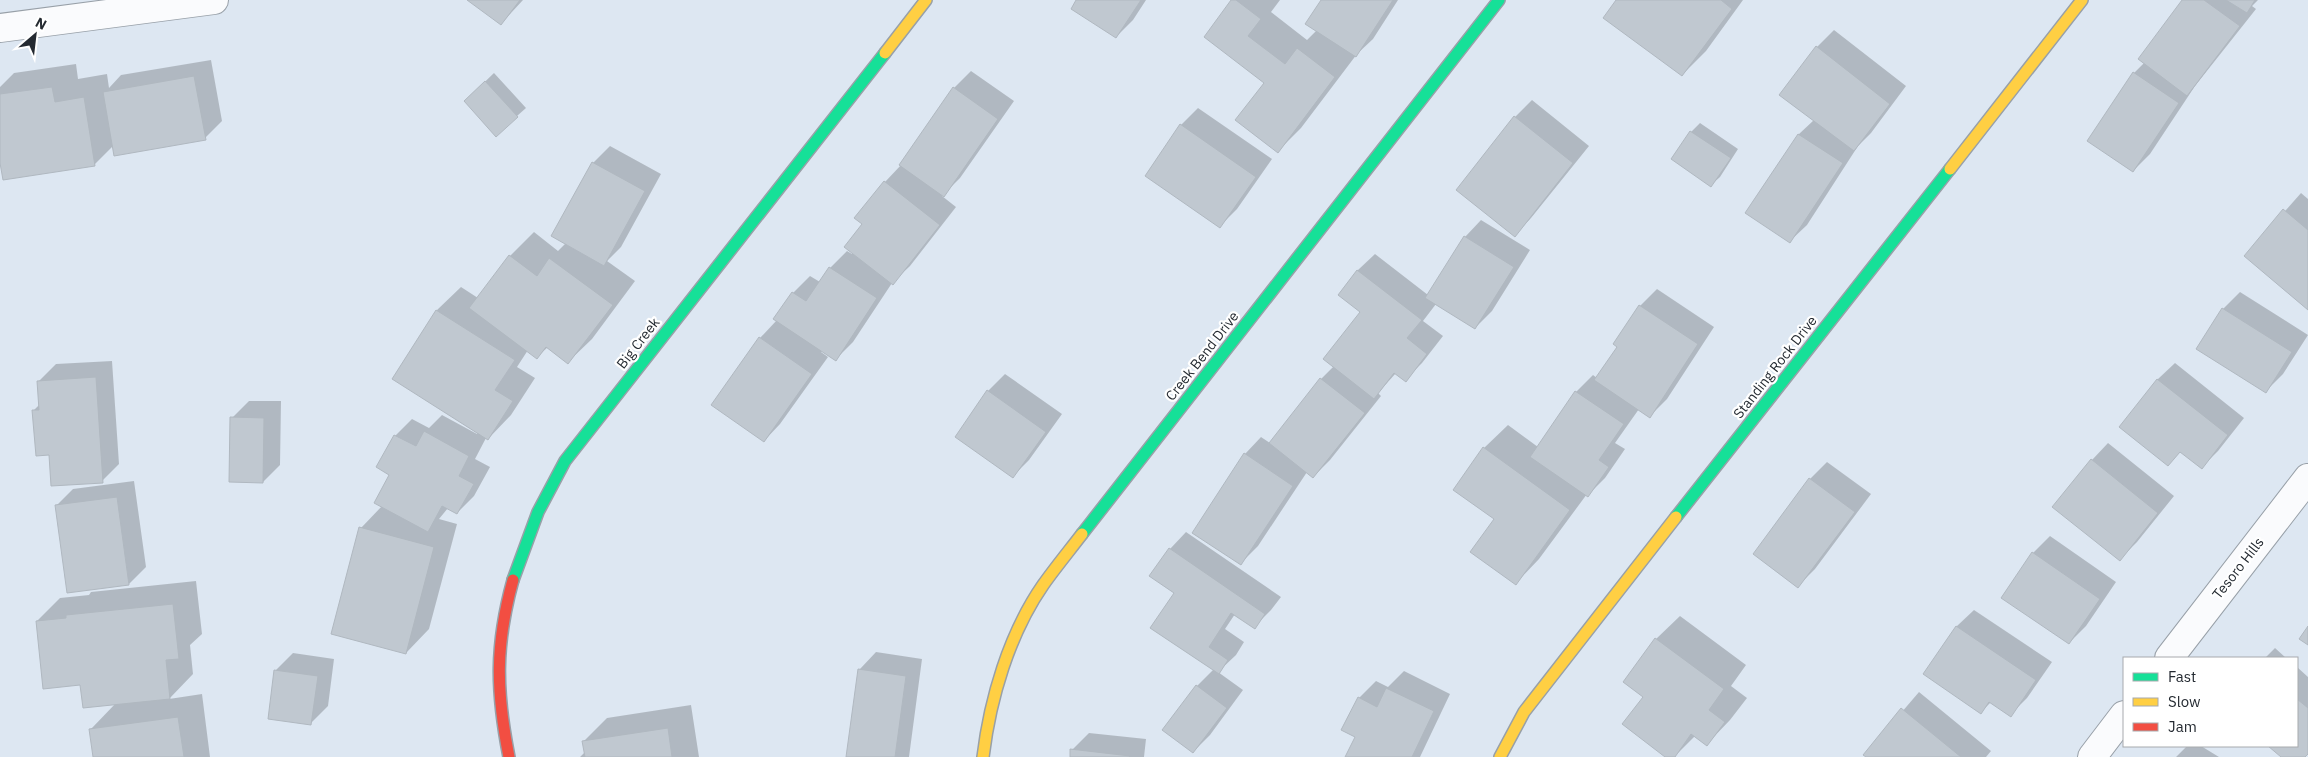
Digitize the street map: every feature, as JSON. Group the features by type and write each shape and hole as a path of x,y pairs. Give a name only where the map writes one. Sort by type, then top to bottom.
{"street":[{"path":"0,28 214,0"},
{"name":"Big Creek","path":"509,757 498,678 503,626 529,528 546,494 565,461 926,0"},
{"name":"Creek Bend Drive","path":"983,757 988,718 996,685 1024,617 1042,586 1499,0"},
{"name":"Standing Rock Drive","path":"1500,757 1524,712 2082,0"},
{"name":"Tesoro Hills","path":"2169,657 2308,478"},
{"path":"2092,757 2123,717"}],"building":[{"path":"467,0 520,0 501,25"},
{"path":"1076,0 1141,0 1116,38 1071,9"},
{"path":"1231,0 1236,0 1261,19 1248,36 1285,64 1297,48 1335,77 1278,153 1235,120 1264,83 1204,37"},
{"path":"1321,0 1393,0 1356,57 1305,24"},
{"path":"1616,0 1721,0 1732,9 1682,76 1603,18"},
{"path":"2182,0 2204,0 2240,26 2187,96 2138,59"},
{"path":"2226,0 2255,0 2247,13"},
{"path":"1816,46 1890,104 1854,151 1779,95"},
{"path":"2133,72 2179,103 2133,172 2087,141"},
{"path":"194,76 206,140 114,156 103,92"},
{"path":"485,81 518,117 496,137 464,101"},
{"path":"52,87 55,102 84,97 95,166 3,180 0,163 0,94"},
{"path":"953,87 998,119 944,197 899,165"},
{"path":"1514,116 1573,163 1515,237 1456,190"},
{"path":"1180,124 1256,177 1220,228 1145,176"},
{"path":"1690,131 1731,158 1711,187 1671,159"},
{"path":"1798,134 1843,163 1790,243 1745,213"},
{"path":"592,162 645,191 604,266 551,236"},
{"path":"884,181 940,225 893,285 844,247 862,224 854,218"},
{"path":"2283,209 2308,230 2308,310 2244,256"},
{"path":"1464,236 1514,267 1475,329 1425,298"},
{"path":"509,255 537,276 549,258 613,305 568,364 546,347 537,359 469,308"},
{"path":"829,267 877,298 836,361 773,319 792,292 806,301"},
{"path":"1357,270 1422,320 1407,338 1427,354 1406,382 1394,373 1374,399 1323,359 1360,312 1338,295"},
{"path":"1639,305 1698,344 1650,418 1594,380 1617,347 1613,344"},
{"path":"2222,308 2292,352 2266,393 2196,349"},
{"path":"436,310 515,360 495,390 513,401 488,440 392,379"},
{"path":"759,337 812,374 764,442 711,405"},
{"path":"96,377 103,483 51,486 49,455 36,456 32,410 39,410 37,381"},
{"path":"1320,378 1365,413 1313,478 1269,443"},
{"path":"2157,379 2228,435 2202,469 2180,452 2168,466 2119,427"},
{"path":"987,390 1046,432 1013,478 955,437"},
{"path":"1575,391 1624,424 1599,460 1609,467 1588,497 1530,457"},
{"path":"230,417 264,418 263,483 229,482"},
{"path":"424,431 469,456 459,476 474,484 457,514 442,506 428,532 374,503 389,475 376,467 394,435 416,446"},
{"path":"1483,447 1570,510 1516,585 1470,552 1494,519 1453,490"},
{"path":"1244,453 1293,486 1241,565 1192,533"},
{"path":"2091,459 2158,513 2120,561 2052,507"},
{"path":"1809,478 1855,512 1798,588 1753,554"},
{"path":"117,497 129,585 67,593 55,505"},
{"path":"359,527 434,547 406,654 331,634"},
{"path":"1169,548 1265,614 1255,629 1231,613 1209,647 1228,660 1219,674 1150,628 1174,593 1149,576"},
{"path":"2032,552 2100,599 2069,644 2001,598"},
{"path":"173,604 179,659 166,660 170,699 83,708 80,685 43,689 36,621 66,618 66,615"},
{"path":"1956,626 2036,680 2011,717 1989,702 1981,714 1923,674"},
{"path":"2308,626 2308,645 2299,639"},
{"path":"1655,638 1724,689 1709,710 1725,722 1707,746 1691,734 1675,757 1665,757 1622,724 1643,697 1623,682"},
{"path":"858,669 906,676 895,757 846,757"},
{"path":"274,670 318,676 311,725 268,719"},
{"path":"1196,685 1227,708 1193,753 1162,730"},
{"path":"1386,688 1434,711 1412,757 1345,757 1355,737 1341,730 1358,697 1377,707"},
{"path":"2298,700 2308,708 2308,754 2305,757 2281,757 2269,747 2298,747"},
{"path":"1901,708 1961,757 1866,757 1863,755"},
{"path":"178,717 184,757 93,757 89,729"},
{"path":"668,728 672,757 585,757 582,741"},
{"path":"1070,749 1130,756 1070,757"}],"traffic: fast":[{"path":"1082,534 1499,0"},
{"path":"513,580 538,512 565,461 885,53"},
{"path":"1676,517 1950,169"}],"traffic: slow":[{"path":"885,53 926,0"},
{"path":"1950,169 2082,0"},
{"path":"1500,757 1524,712 1676,517"},
{"path":"983,757 996,690 1020,624 1043,585 1082,534"}],"traffic: jam":[{"path":"509,757 502,711 499,668 503,626 513,580"}]}
